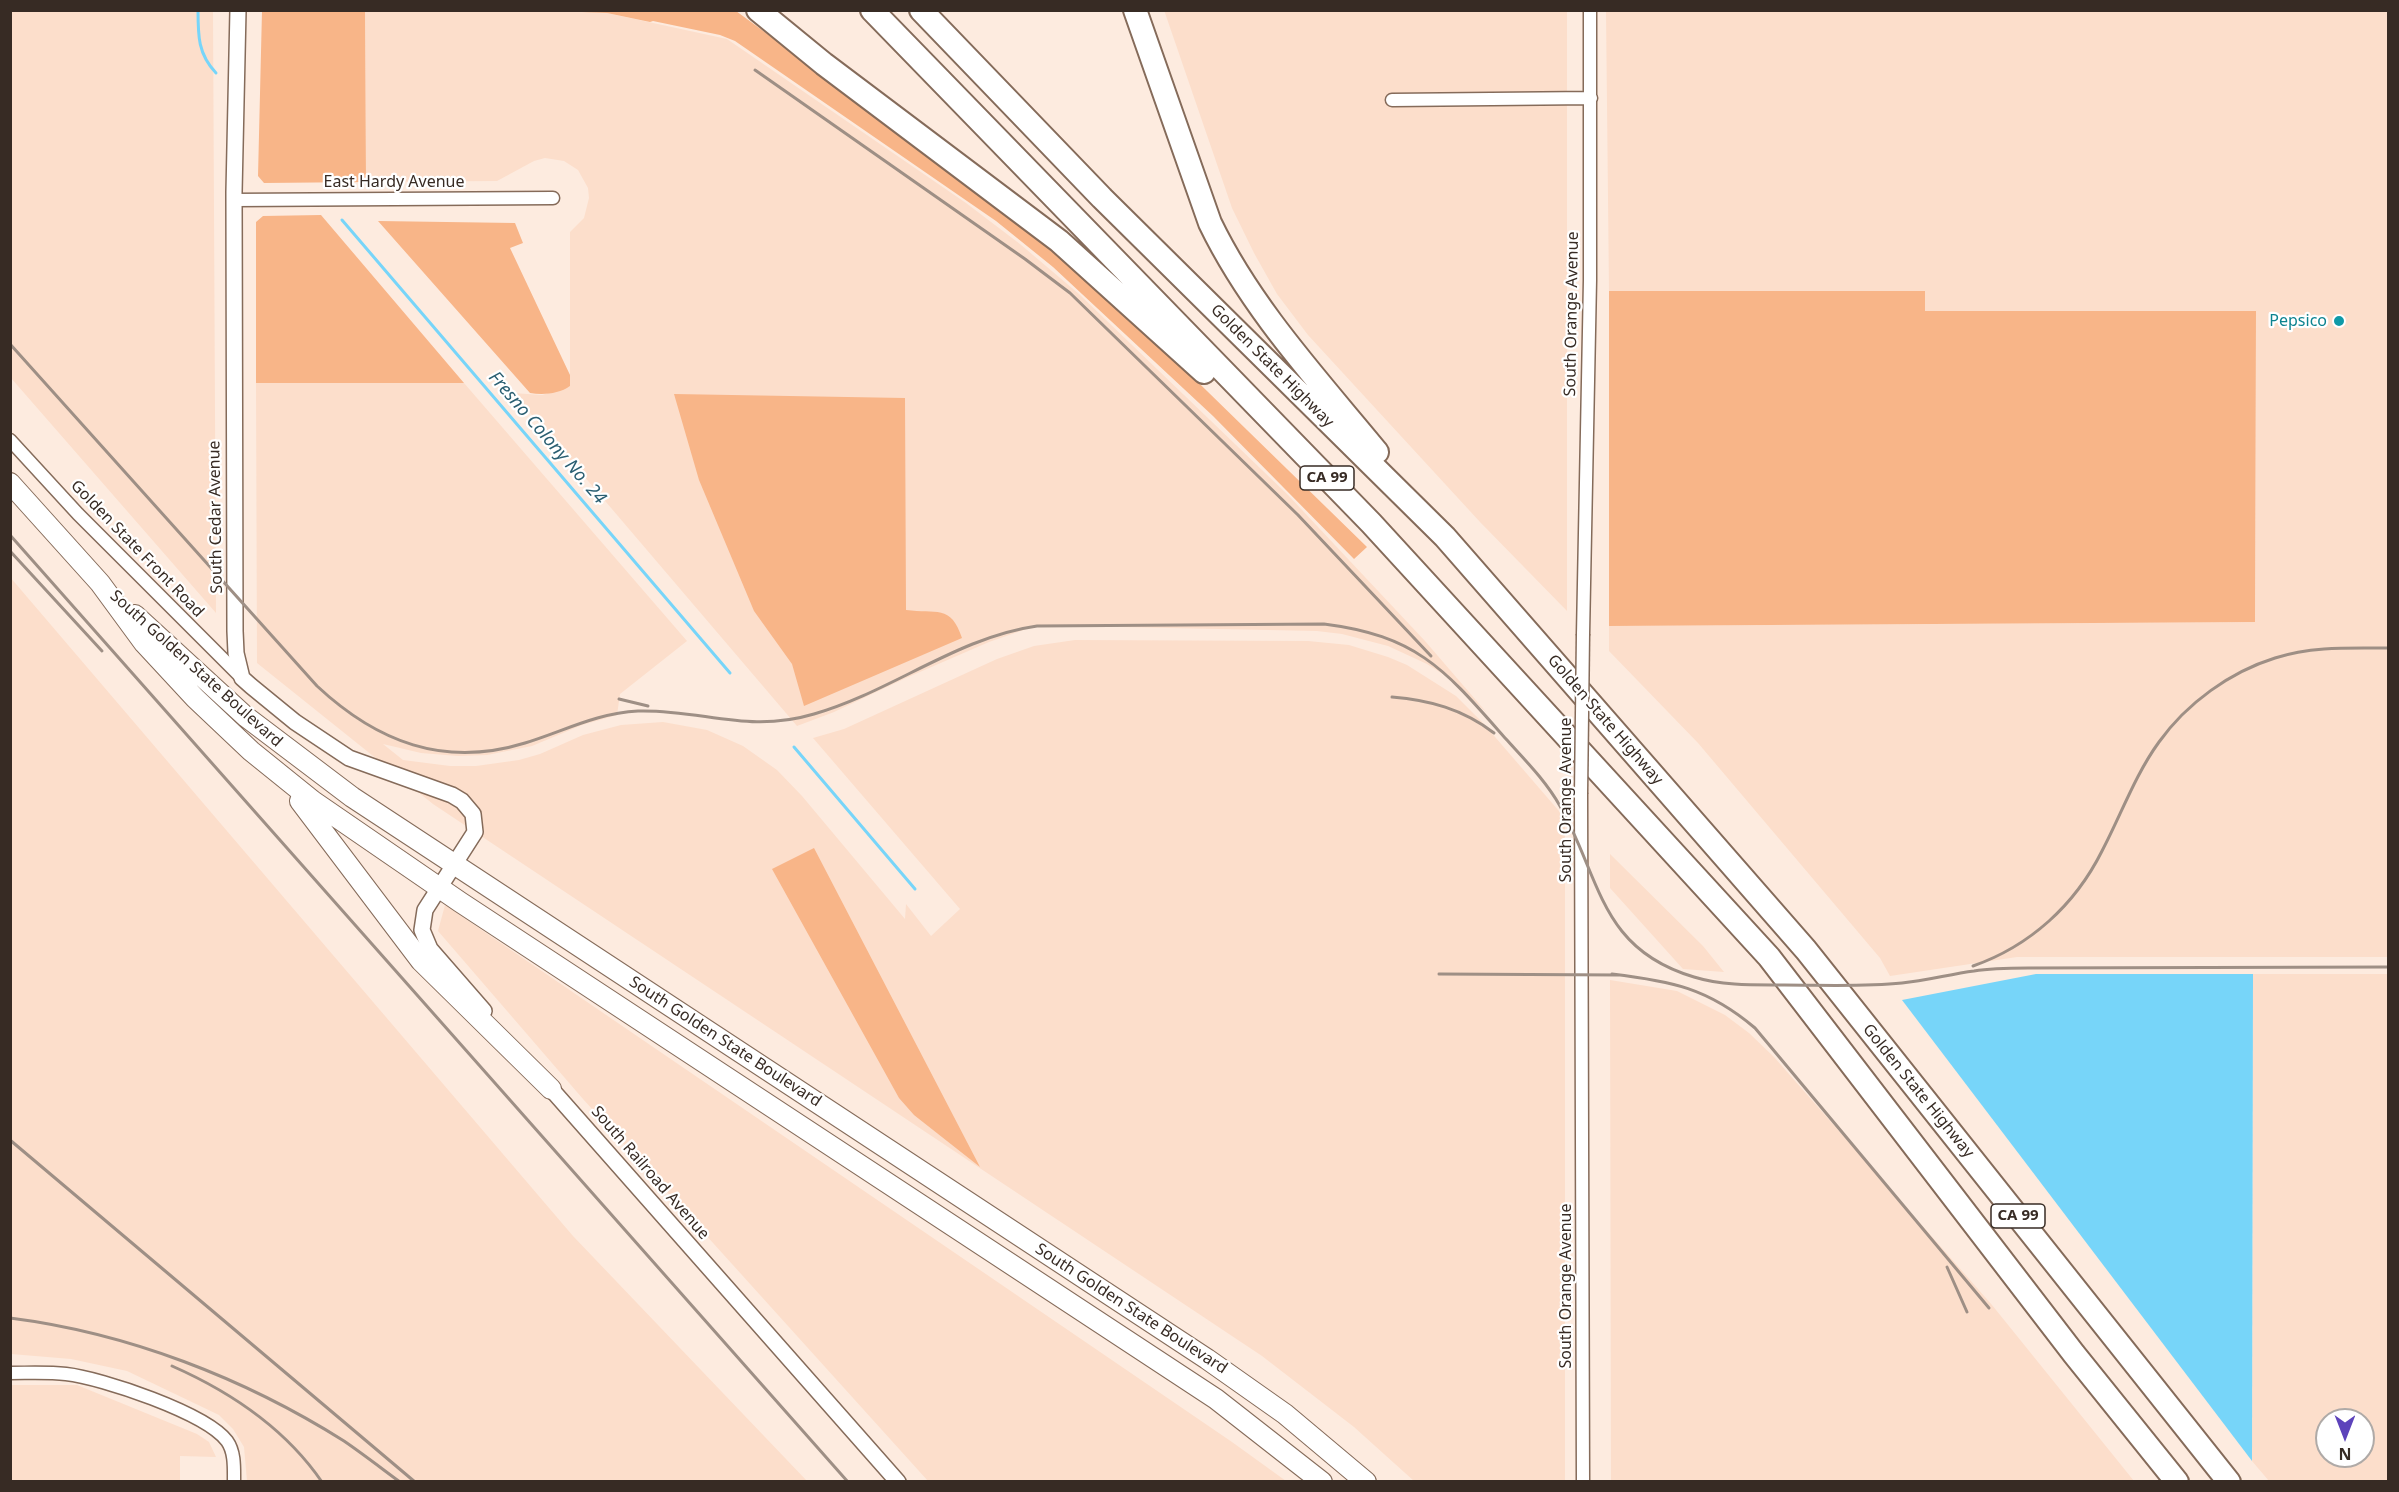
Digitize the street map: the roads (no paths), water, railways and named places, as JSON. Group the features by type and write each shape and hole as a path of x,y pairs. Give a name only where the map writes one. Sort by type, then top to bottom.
{"highway":[{"name":"CA 99","path":"872,10 1371,523 1769,957 2074,1354 2177,1482"},
{"name":"Golden State Highway","path":"921,10 1102,198 1445,537 1806,950 2229,1482"},
{"path":"1135,10 1210,223 1238,276 1445,537"},
{"path":"758,12 1059,241 1371,523"}],"main road":[{"name":"South Golden State Boulevard","path":"10,483 100,583 219,694 275,741 352,797 446,876 1216,1399 1265,1435 1322,1482"},
{"name":"South Golden State Boulevard","path":"100,583 144,643 195,698 251,751 344,824 446,876 1199,1353 1285,1414 1366,1482"},
{"path":"282,777 421,961 551,1089"}],"street":[{"name":"South Cedar Avenue","path":"238,10 234,200 235,631 236,653 242,678"},
{"name":"South Orange Avenue","path":"1583,1482 1581,794 1590,280 1590,10"},
{"path":"1392,100 1591,98"},
{"name":"East Hardy Avenue","path":"234,200 554,198"},
{"name":"Golden State Front Road","path":"10,440 78,514 242,678"},
{"path":"242,678 295,722 350,758 462,801 473,814 476,826 472,838 446,876"},
{"name":"South Railroad Avenue","path":"446,876 422,916 425,942 551,1089 898,1482"},
{"path":"10,1373 66,1374 118,1387 198,1419 216,1429 227,1442 233,1461 234,1482"}],"water":[{"path":"2036,974 2253,974 2252,1461 1902,1000"}],"waterway":[{"name":"Fresno Colony No. 24","path":"198,10 202,52 216,73"},
{"name":"Fresno Colony No. 24","path":"342,220 730,673"},
{"name":"Fresno Colony No. 24","path":"794,747 915,889"}],"railway":[{"path":"755,70 1070,293 1298,515 1431,656"},
{"path":"10,344 317,686 363,722 413,745 439,751 467,753 495,750 525,743 609,715 638,711 683,713 746,721 790,720 814,714 870,693 980,641 1037,626 1324,624 1384,637 1408,648 1428,660 1466,694 1542,779 1560,806 1595,884 1621,930 1639,949 1663,965 1694,977 1739,984 1858,985 1911,982 2001,968 2388,967"},
{"path":"10,535 848,1482"},
{"path":"10,551 102,651"},
{"path":"1973,966 1994,958 2032,935 2064,906 2091,871 2150,755 2170,728 2196,702 2226,680 2258,664 2289,654 2331,648 2388,648"},
{"path":"1392,697 1445,707 1470,718 1494,733"},
{"path":"619,699 648,706"},
{"path":"1439,974 1619,975"},
{"path":"1612,974 1671,984 1705,995 1738,1014 1755,1028 1989,1308"},
{"path":"10,1140 415,1482"},
{"path":"1947,1267 1967,1312"},
{"path":"10,1318 98,1335 141,1347 225,1378 306,1418 344,1441 400,1482"},
{"path":"172,1366 236,1400 274,1428 322,1482"}],"place":[{"name":"Pepsico","path":"2339,321"}]}
